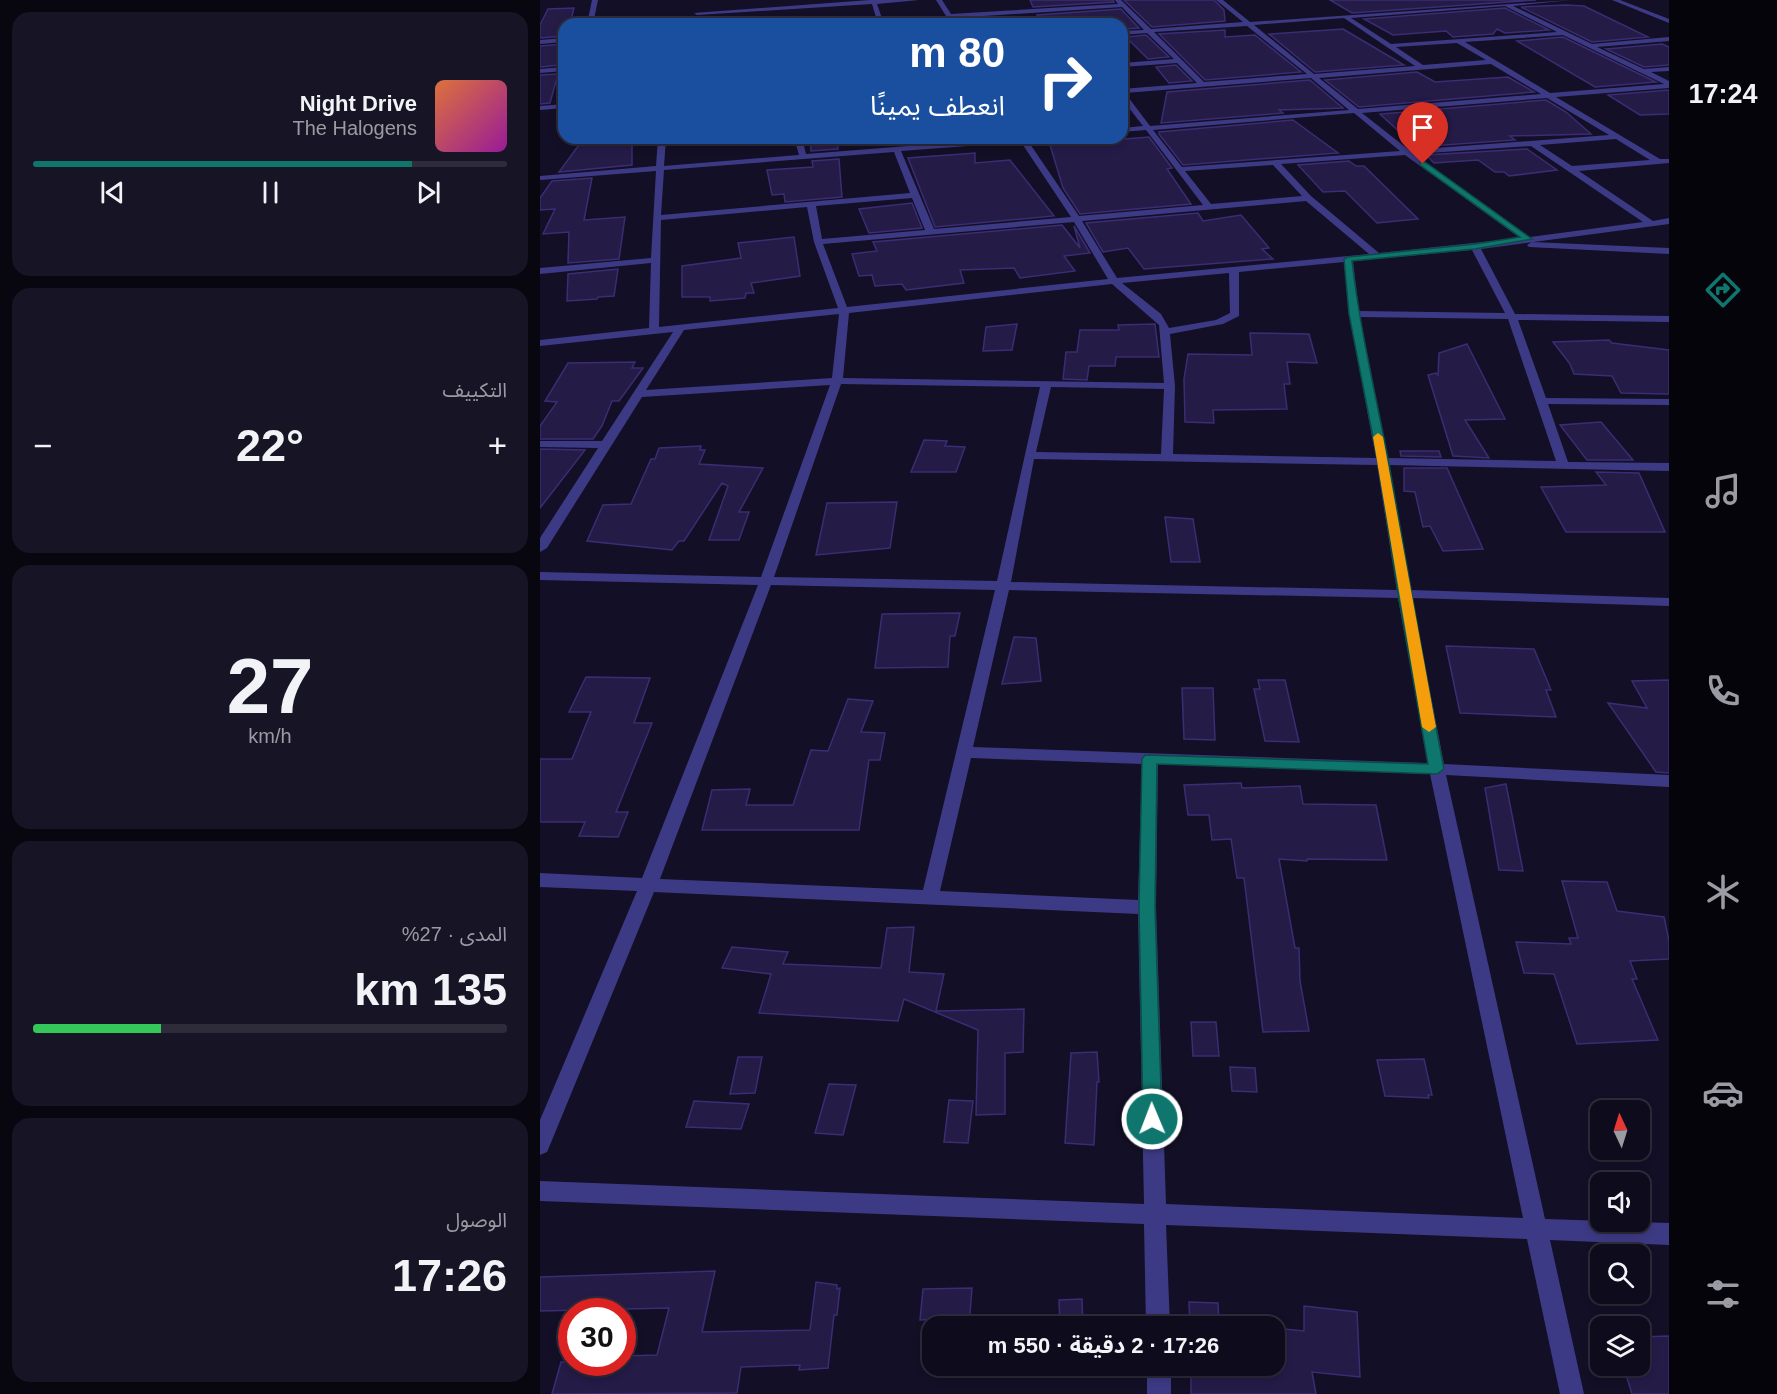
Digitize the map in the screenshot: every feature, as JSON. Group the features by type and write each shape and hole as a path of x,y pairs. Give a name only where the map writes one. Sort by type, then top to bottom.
{"street":[{"path":"592,18 596,0"},
{"path":"697,18 697,10 766,9 916,0"},
{"path":"939,0 950,16 1121,2 1202,84"},
{"path":"1046,0 1053,9"},
{"path":"1219,0 1405,151 1527,239"},
{"path":"1497,0 1669,85"},
{"path":"1128,33 1568,0"},
{"path":"1616,0 1669,21"},
{"path":"873,1 879,18"},
{"path":"766,9 769,16"},
{"path":"1657,17 1669,16"},
{"path":"1346,17 1421,67"},
{"path":"1389,46 1563,33"},
{"path":"1591,45 1669,39"},
{"path":"540,42 558,40"},
{"path":"1458,41 1657,162"},
{"path":"1128,65 1177,61"},
{"path":"1128,92 1202,84 1490,62"},
{"path":"1644,71 1669,69"},
{"path":"540,71 558,70"},
{"path":"1128,130 1669,85"},
{"path":"1128,101 1209,207"},
{"path":"540,108 558,106"},
{"path":"1181,169 1616,137"},
{"path":"1532,143 1651,223"},
{"path":"654,332 655,260 662,144"},
{"path":"800,144 803,157"},
{"path":"540,178 966,144"},
{"path":"1026,144 1077,219 1114,280 1157,316 1164,325 1170,386 1167,458"},
{"path":"897,150 930,231"},
{"path":"1571,169 1669,160"},
{"path":"1275,162 1308,198 1378,257"},
{"path":"657,219 917,195"},
{"path":"818,242 1308,198"},
{"path":"540,1145 648,886 765,583 837,381 844,311 818,242 811,204"},
{"path":"540,343 1114,280 1475,247 1669,221"},
{"path":"1493,244 1669,251"},
{"path":"1475,247 1512,317 1564,466"},
{"path":"1348,259 1354,314 1437,769 1572,1394"},
{"path":"540,272 655,260"},
{"path":"1166,332 1219,321 1235,314 1234,270"},
{"path":"1354,314 1669,319"},
{"path":"540,548 680,329"},
{"path":"639,394 837,381 1170,386"},
{"path":"930,898 1004,586 1029,455 1046,384"},
{"path":"1542,401 1669,402"},
{"path":"540,444 607,445"},
{"path":"1029,455 1669,467"},
{"path":"540,576 765,583 1404,594 1669,602"},
{"path":"966,752 1437,769 1669,781"},
{"path":"1150,759 1147,907 1158,1316"},
{"path":"540,880 1147,907"},
{"path":"540,1191 1669,1234"},
{"path":"1159,1376 1160,1394"}],"building":[{"path":"1030,0 1113,0 1114,2 1033,7"},
{"path":"1124,0 1214,0 1224,10 1225,21 1152,27"},
{"path":"1330,0 1536,0 1352,13"},
{"path":"1584,6 1648,37 1592,42 1521,7"},
{"path":"574,8 572,18 558,18 558,36 540,38 540,25 548,9"},
{"path":"1505,8 1549,30 1505,33 1497,29 1493,34 1453,37 1446,31 1393,35 1364,19"},
{"path":"1121,9 1139,28 1128,29 1128,18 1038,18 1037,15"},
{"path":"1343,29 1404,65 1315,72 1269,34"},
{"path":"1225,30 1225,37 1255,35 1301,72 1205,80 1159,34"},
{"path":"1146,35 1169,57 1148,59 1128,37"},
{"path":"1563,37 1656,82 1595,87 1517,41"},
{"path":"558,44 558,65 540,67 540,46"},
{"path":"1662,44 1669,47 1669,65 1644,67 1606,49"},
{"path":"1176,65 1192,81 1169,83 1156,67"},
{"path":"1417,72 1435,82 1508,77 1534,92 1359,107 1325,80"},
{"path":"558,74 550,103 540,104 540,75"},
{"path":"1310,80 1343,108 1279,110 1283,113 1161,123 1167,92"},
{"path":"1669,90 1669,114 1640,115 1608,95"},
{"path":"1546,100 1566,112 1591,134 1510,136 1515,140 1416,147 1380,114"},
{"path":"1293,120 1338,153 1183,165 1159,134 1159,132"},
{"path":"1149,137 1172,168 1167,169 1191,204 1080,214 1063,188 1050,145 1128,144 1128,139"},
{"path":"580,144 632,144 632,165 559,172"},
{"path":"810,144 838,144 838,149 811,151"},
{"path":"1527,149 1557,170 1509,176 1504,172 1495,172 1478,160 1434,163 1426,155"},
{"path":"975,153 975,163 1010,160 1054,216 935,227 908,158"},
{"path":"839,159 842,197 785,202 784,194 772,195 767,170 813,167 812,161"},
{"path":"1349,161 1356,166 1364,166 1418,219 1377,223 1345,191 1323,192 1298,165"},
{"path":"592,178 584,220 625,217 619,259 568,263 569,232 543,234 555,209 540,210 540,198 552,181"},
{"path":"912,203 922,228 869,233 859,209"},
{"path":"1198,213 1203,221 1241,215 1269,248 1262,249 1273,259 1144,269 1128,248 1103,252 1086,223"},
{"path":"1062,225 1080,248 1074,226 1090,253 1064,256 1075,271 1020,278 1014,268 960,270 964,283 906,290 902,284 875,286 872,275 859,276 852,254 877,251 873,242"},
{"path":"794,237 800,276 751,283 754,293 746,293 745,298 710,301 710,297 682,297 682,266 741,258 738,243"},
{"path":"618,269 614,296 567,301 568,274"},
{"path":"1017,324 1012,350 983,351 986,327"},
{"path":"1155,324 1159,357 1116,357 1115,366 1089,366 1087,380 1063,379 1066,352 1077,352 1080,330 1119,330 1118,325"},
{"path":"1250,333 1309,334 1317,363 1287,362 1290,384 1284,384 1287,409 1213,410 1214,423 1185,422 1184,379 1188,354 1252,355"},
{"path":"1609,340 1612,343 1669,350 1669,394 1621,393 1612,376 1574,374 1570,364 1553,342"},
{"path":"1467,344 1505,419 1465,420 1489,458 1453,456 1428,375 1436,373 1438,375 1439,353"},
{"path":"635,362 632,368 643,368 619,401 612,401 602,426 593,439 540,439 540,426 557,402 545,401 568,363"},
{"path":"1601,422 1633,460 1587,460 1560,425"},
{"path":"924,440 947,441 945,446 965,447 956,472 911,472"},
{"path":"701,446 700,450 705,450 699,464 763,468 739,512 749,512 739,540 709,540 728,486 722,483 684,541 679,541 672,550 587,541 603,505 631,504 651,459 655,459 659,448"},
{"path":"540,449 585,450 540,508"},
{"path":"1400,451 1439,451 1441,457 1401,456"},
{"path":"1404,468 1447,468 1483,549 1443,551 1430,526 1423,527 1415,492 1404,491"},
{"path":"1596,472 1639,473 1665,532 1566,532 1541,487 1606,485"},
{"path":"897,502 890,548 816,555 827,503"},
{"path":"1165,517 1193,519 1200,562 1171,562"},
{"path":"960,613 955,636 950,636 948,667 875,668 882,614"},
{"path":"1014,637 1036,638 1041,681 1002,684"},
{"path":"1446,646 1534,649 1551,690 1546,690 1556,717 1460,713"},
{"path":"586,677 650,678 634,723 652,723 616,812 628,812 618,837 579,836 585,822 540,822 540,759 572,759 591,712 569,712"},
{"path":"1258,680 1285,680 1299,742 1265,741 1254,689 1260,689"},
{"path":"1669,680 1669,773 1656,772 1608,703 1647,708 1632,681"},
{"path":"1182,688 1213,688 1215,740 1184,739"},
{"path":"848,699 873,701 861,732 885,733 880,760 869,760 859,830 702,830 712,790 750,789 746,805 793,805 811,750 828,751"},
{"path":"1241,783 1242,788 1300,786 1303,804 1376,805 1387,860 1279,859 1295,948 1299,948 1300,981 1309,1031 1263,1032 1244,878 1237,878 1231,839 1212,840 1209,815 1188,815 1184,785"},
{"path":"1506,784 1523,871 1499,870 1485,788"},
{"path":"1562,881 1607,882 1617,911 1664,917 1669,941 1669,959 1630,961 1637,979 1632,979 1658,1040 1577,1044 1554,974 1524,973 1516,942 1571,944 1569,938 1578,938"},
{"path":"914,927 909,972 944,974 936,1011 1024,1009 1023,1052 1005,1053 1005,1114 976,1115 978,1030 904,999 898,1021 759,1013 771,974 722,968 732,947 788,952 783,964 881,968 887,928"},
{"path":"1191,1022 1216,1022 1219,1056 1193,1056"},
{"path":"1097,1052 1099,1082 1097,1082 1094,1145 1065,1143 1071,1053"},
{"path":"738,1057 762,1057 755,1093 730,1094"},
{"path":"1424,1059 1432,1095 1428,1095 1429,1098 1385,1096 1377,1060"},
{"path":"1230,1067 1255,1068 1257,1092 1232,1091"},
{"path":"829,1084 856,1085 843,1135 815,1133"},
{"path":"949,1100 973,1101 968,1143 944,1142"},
{"path":"694,1101 749,1104 741,1129 686,1127"},
{"path":"715,1271 702,1332 810,1330 816,1282 837,1285 837,1289 840,1288 837,1315 834,1315 828,1368 799,1370 800,1365 741,1367 737,1393 552,1394 558,1373 558,1376 636,1376 636,1356 657,1355 669,1308 636,1309 636,1298 558,1298 558,1311 540,1311 540,1277"},
{"path":"972,1288 970,1316 922,1316 920,1320 923,1289"},
{"path":"1082,1299 1083,1316 1060,1316 1059,1300"},
{"path":"1189,1302 1218,1303 1219,1316 1190,1316"},
{"path":"1304,1306 1357,1312 1360,1377 1312,1372 1316,1394 1191,1394 1191,1376 1285,1376 1285,1329 1304,1331"},
{"path":"1669,1336 1669,1394 1632,1394 1626,1376 1650,1376 1650,1337"}],"slow traffic":[{"path":"1378,437 1429,727"}],"route":[{"path":"1152,1119 1147,907 1150,759 1437,769 1354,314 1348,259 1475,247 1527,239 1423,164"}]}
